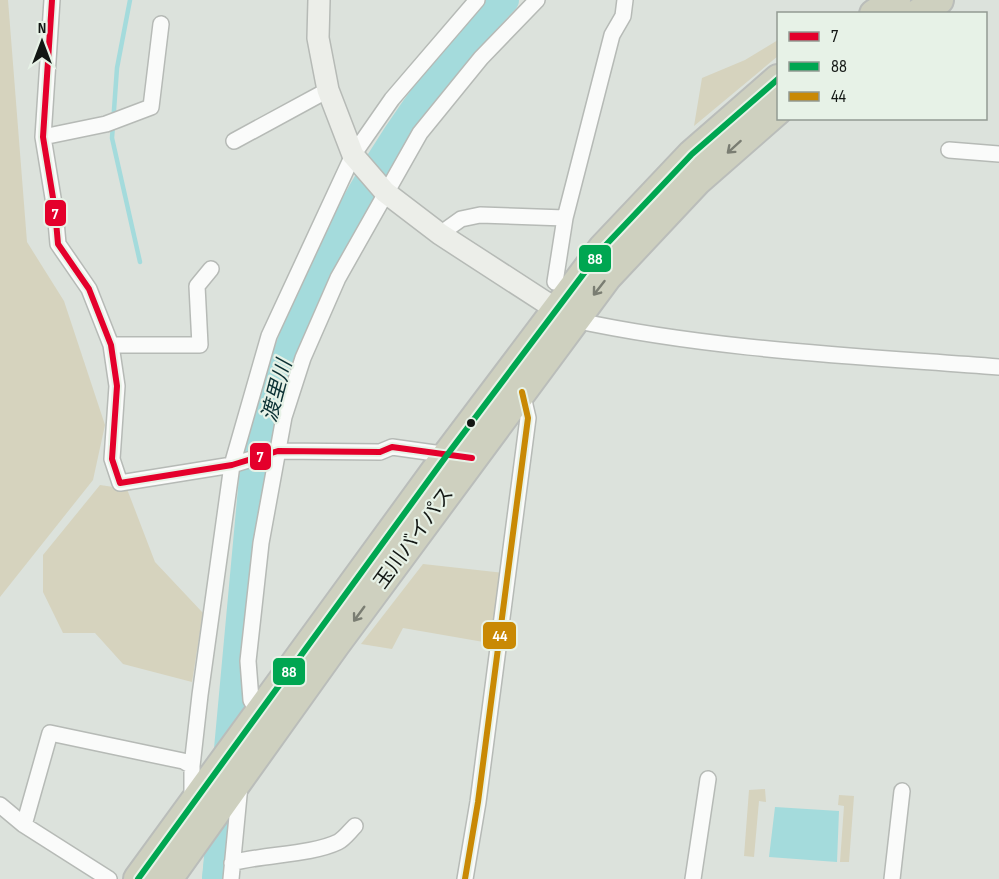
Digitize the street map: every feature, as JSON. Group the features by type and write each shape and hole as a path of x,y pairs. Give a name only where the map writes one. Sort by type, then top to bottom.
{"highway":[{"path":"877,12 896,0"},
{"path":"920,12 939,0"},
{"name":"玉川バイパス","path":"138,879 192,806 258,726 460,456 561,304 603,248 692,154 777,80"},
{"name":"玉川バイパス","path":"460,456 522,392 561,304 643,236 697,182 777,111"},
{"name":"玉川バイパス","path":"168,879 240,776 258,726"}],"street":[{"path":"52,0 44,137 56,210 58,243 89,289 111,345 117,386 112,459 120,483 232,465 278,450 380,452 392,447 460,456"},
{"path":"319,0 318,38 328,90 353,155 385,192 440,234 561,304 665,336 796,352 999,367"},
{"path":"192,806 192,766 232,465 269,336 353,155 392,99 477,0"},
{"path":"258,726 252,700 248,662 264,524 284,417 322,312 385,192 420,133 481,58 537,0"},
{"path":"561,304 565,218 612,35 624,16 625,0"},
{"path":"44,137 112,121 151,107 161,24"},
{"path":"234,141 328,90"},
{"path":"949,150 999,154"},
{"path":"440,234 461,219 480,215 565,218"},
{"path":"111,345 200,345 197,286 211,269"},
{"path":"465,879 478,802 528,418 522,392"},
{"path":"24,825 50,733 183,761 192,766"},
{"path":"231,879 240,776"},
{"path":"693,879 708,779"},
{"path":"892,879 902,791"},
{"path":"0,805 24,825 109,879"},
{"path":"232,863 257,856 324,848 340,841 355,826"}],"shaded area":[{"path":"0,0 8,0 27,242 64,301 105,425 93,480 0,597"},
{"path":"777,41 777,57 694,126 702,78 745,60"},
{"path":"100,485 127,489 155,562 203,613 192,682 123,664 95,633 63,633 43,592 43,555"},
{"path":"423,564 504,573 495,644 403,628 392,649 361,644"},
{"path":"765,789 766,802 759,801 754,857 744,856 749,790"},
{"path":"839,795 854,796 849,862 840,862 844,806 838,805"}],"water":[{"path":"775,807 839,811 837,862 769,857"},
{"path":"225,833 222,879 202,879 204,861"}],"waterway":[{"path":"130,0 117,68 112,138 140,262"},
{"name":"渡里川","path":"216,879 253,478 268,413 289,348 315,284 346,221 380,161 419,103 460,49 505,0"}],"transit line":[{"name":"7","path":"52,0 43,137 58,244 89,289 111,345 117,386 112,459 120,483 232,465 278,451 380,452 392,447 472,458"},
{"name":"88","path":"138,879 447,455 603,248 692,154 777,80"},
{"name":"44","path":"465,879 478,802 528,418 522,392"}]}
